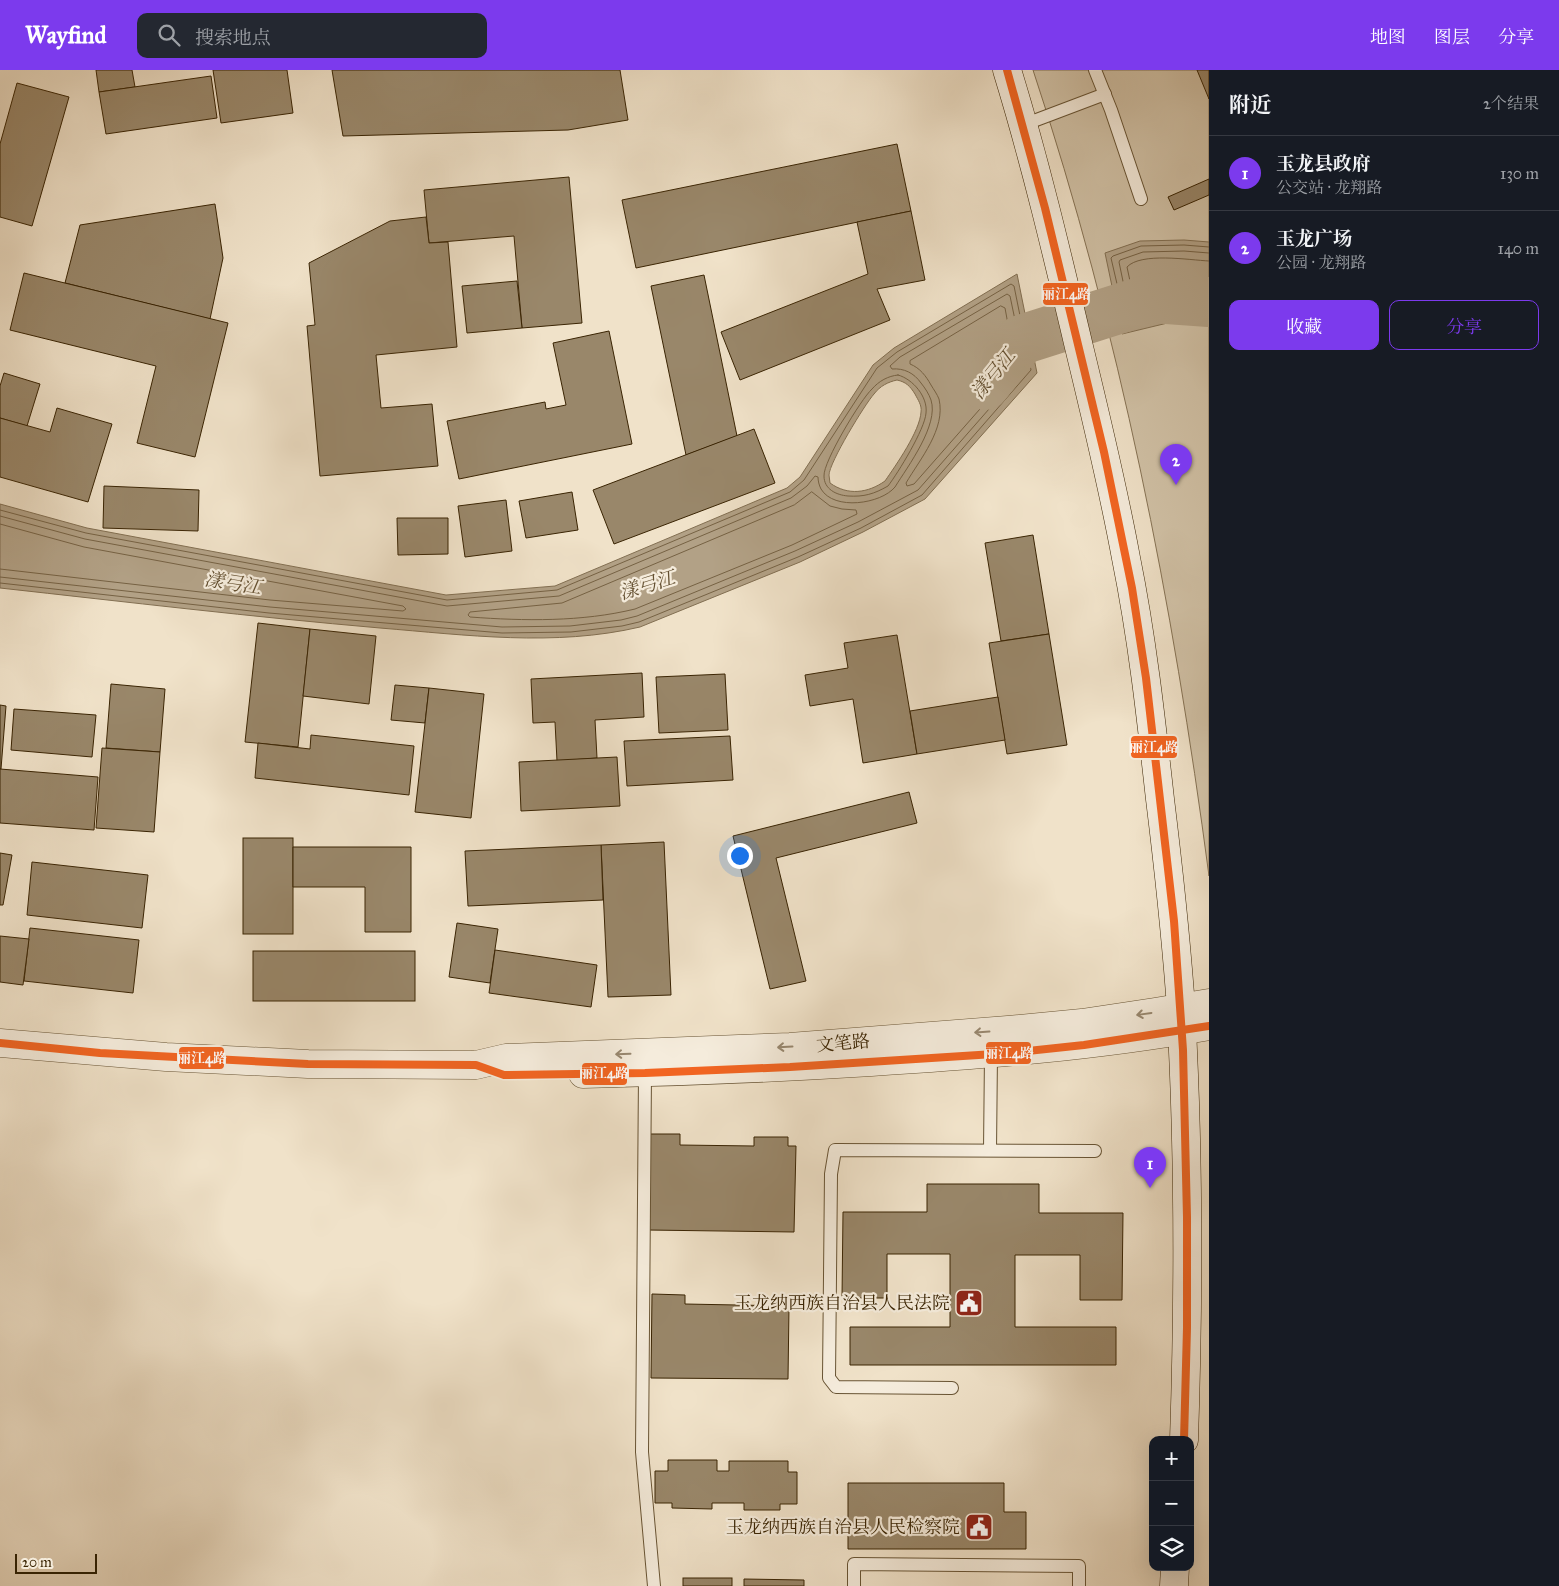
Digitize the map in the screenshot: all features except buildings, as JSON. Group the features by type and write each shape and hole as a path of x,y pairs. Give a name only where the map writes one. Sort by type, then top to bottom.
{"street":[{"path":"1007,70 1059,259 1106,453 1127,560 1144,666 1170,882 1181,1019 1188,1219 1188,1338 1184,1436"},
{"name":"文笔路","path":"476,1065 504,1075 645,1073 800,1066 991,1054 1084,1045 1181,1019 1209,1003"},
{"name":"文笔路","path":"0,1043 204,1060 308,1064 476,1065 506,1058 790,1047 1082,1023 1181,1019 1209,1026"},
{"path":"1174,1586 1175,1571"}],"lane":[{"path":"1095,70 1141,200"},
{"path":"1023,125 1105,94"},
{"path":"990,1150 991,1054"},
{"path":"645,1073 642,1452 654,1586"},
{"path":"952,1388 836,1387 829,1378 831,1174 834,1150 1095,1151"},
{"path":"854,1586 854,1564 1079,1566 1079,1586"}],"shaded area":[{"path":"1033,70 1209,70 1209,876 1179,672 1140,469 1092,268"}],"water":[{"path":"1184,240 1209,242 1209,313 1122,334 1105,253 1140,241"},
{"path":"1017,274 1037,373 925,499 863,532 800,562 640,627 576,637 510,638 285,619 0,588 0,504 87,528 446,595 555,586 787,488 800,477 873,365 894,348","holes":["897,380 908,385 913,391 920,405 921,412 920,420 912,438 890,474 885,481 865,490 844,490 830,483 829,475 835,459 869,400 884,385"]}],"waterway":[{"name":"漾弓江","path":"985,385 1021,340 1153,298 1209,302"}],"transit line":[{"name":"丽江4路","path":"1007,70 1045,208 1104,452 1132,588 1146,678 1174,921 1183,1050 1187,1217 1184,1436"},
{"name":"丽江4路","path":"0,1043 100,1053 308,1064 476,1065 504,1075 645,1073 790,1067 1010,1053 1084,1045 1209,1026"}],"place":[{"name":"玉龙广场","path":"1176,485"},
{"name":"玉龙县政府","path":"1150,1188"},
{"name":"玉龙纳西族自治县人民法院","path":"969,1303"},
{"name":"玉龙纳西族自治县人民检察院","path":"979,1527"}]}
